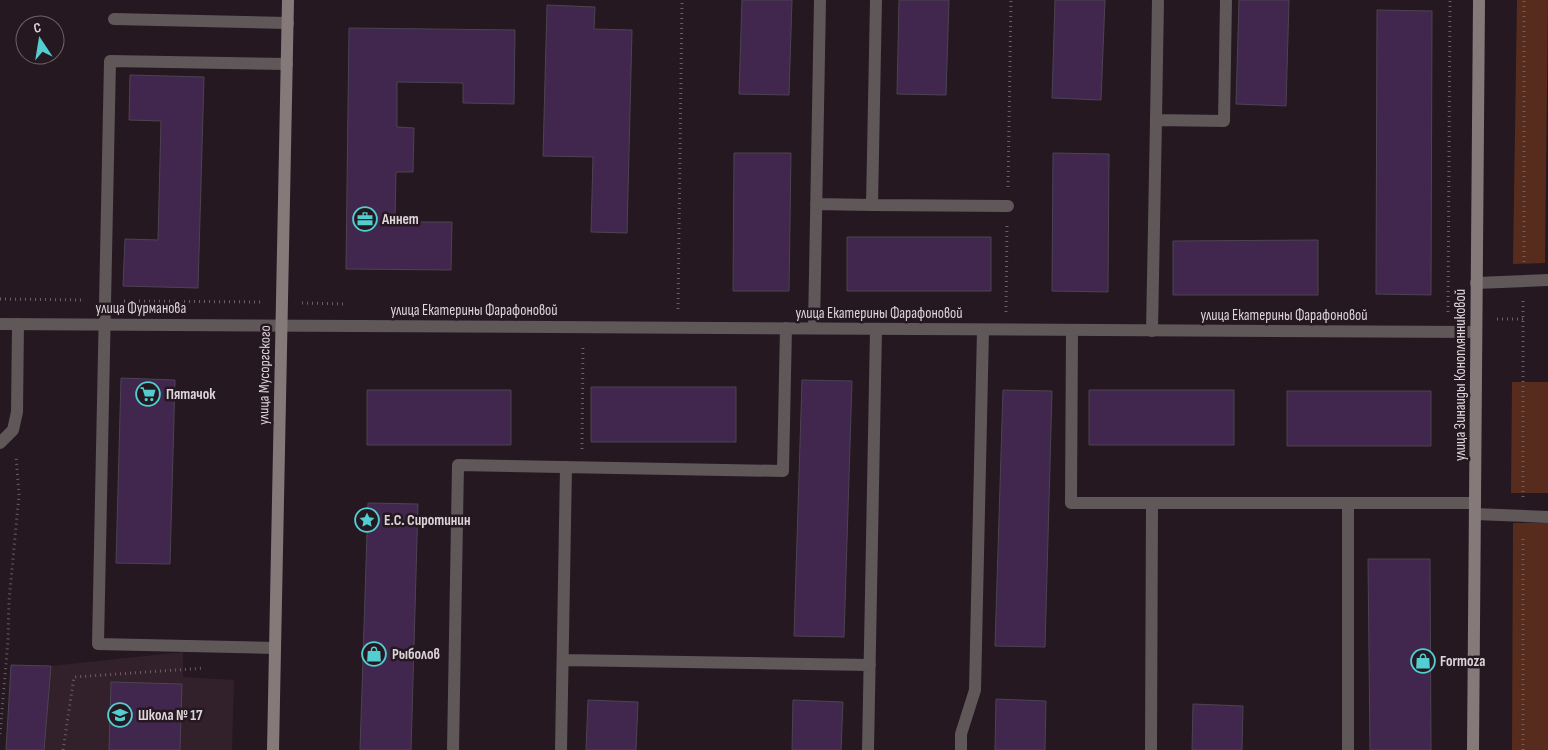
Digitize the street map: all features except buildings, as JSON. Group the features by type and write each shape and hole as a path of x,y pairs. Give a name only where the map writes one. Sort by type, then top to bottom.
{"street":[{"name":"улица Мусоргского","path":"273,750 288,0"},
{"path":"814,328 820,0"},
{"path":"872,205 876,0"},
{"path":"1152,331 1158,0"},
{"path":"1156,120 1224,121 1226,0"},
{"name":"улица Зинаиды Коноплянниковой","path":"1473,750 1479,0"},
{"path":"114,19 288,23"},
{"path":"275,648 98,644 110,61 287,64"},
{"path":"816,204 1008,206"},
{"path":"1476,284 1548,280"},
{"name":"улица Фурманова","path":"0,324 282,326"},
{"path":"0,443 13,430 16,412 18,324"},
{"name":"улица Екатерины Фарафоновой","path":"282,326 1476,332"},
{"path":"453,750 458,466 784,471 786,328"},
{"path":"868,750 876,329"},
{"path":"961,750 961,734 975,690 983,330"},
{"path":"1072,330 1071,503 1348,503 1475,509 1548,516"},
{"path":"561,750 566,467"},
{"path":"1152,503 1152,750"},
{"path":"1348,503 1348,750"},
{"path":"563,660 870,665"}],"path":[{"path":"678,328 682,0"},
{"path":"1006,330 1012,0"},
{"path":"1448,333 1450,0"},
{"path":"1523,750 1524,0"},
{"path":"582,467 583,327"},
{"path":"0,734 8,640 9,601 19,496 14,424"},
{"path":"63,750 74,677 208,668"}],"shaded area":[{"path":"1517,0 1548,0 1545,263 1513,264"},
{"path":"1512,382 1548,382 1548,493 1511,493"},
{"path":"1513,523 1548,523 1548,750 1512,750"},
{"name":"Школа № 17","path":"183,652 183,677 234,680 232,750 6,750 11,665 51,666"}],"place":[{"name":"Аннет","path":"365,219"},
{"name":"Пятачок","path":"148,394"},
{"name":"Е.С. Сиротинин","path":"367,520"},
{"name":"Рыболов","path":"374,654"},
{"name":"Formoza","path":"1423,661"},
{"name":"Школа № 17","path":"120,715"}]}
